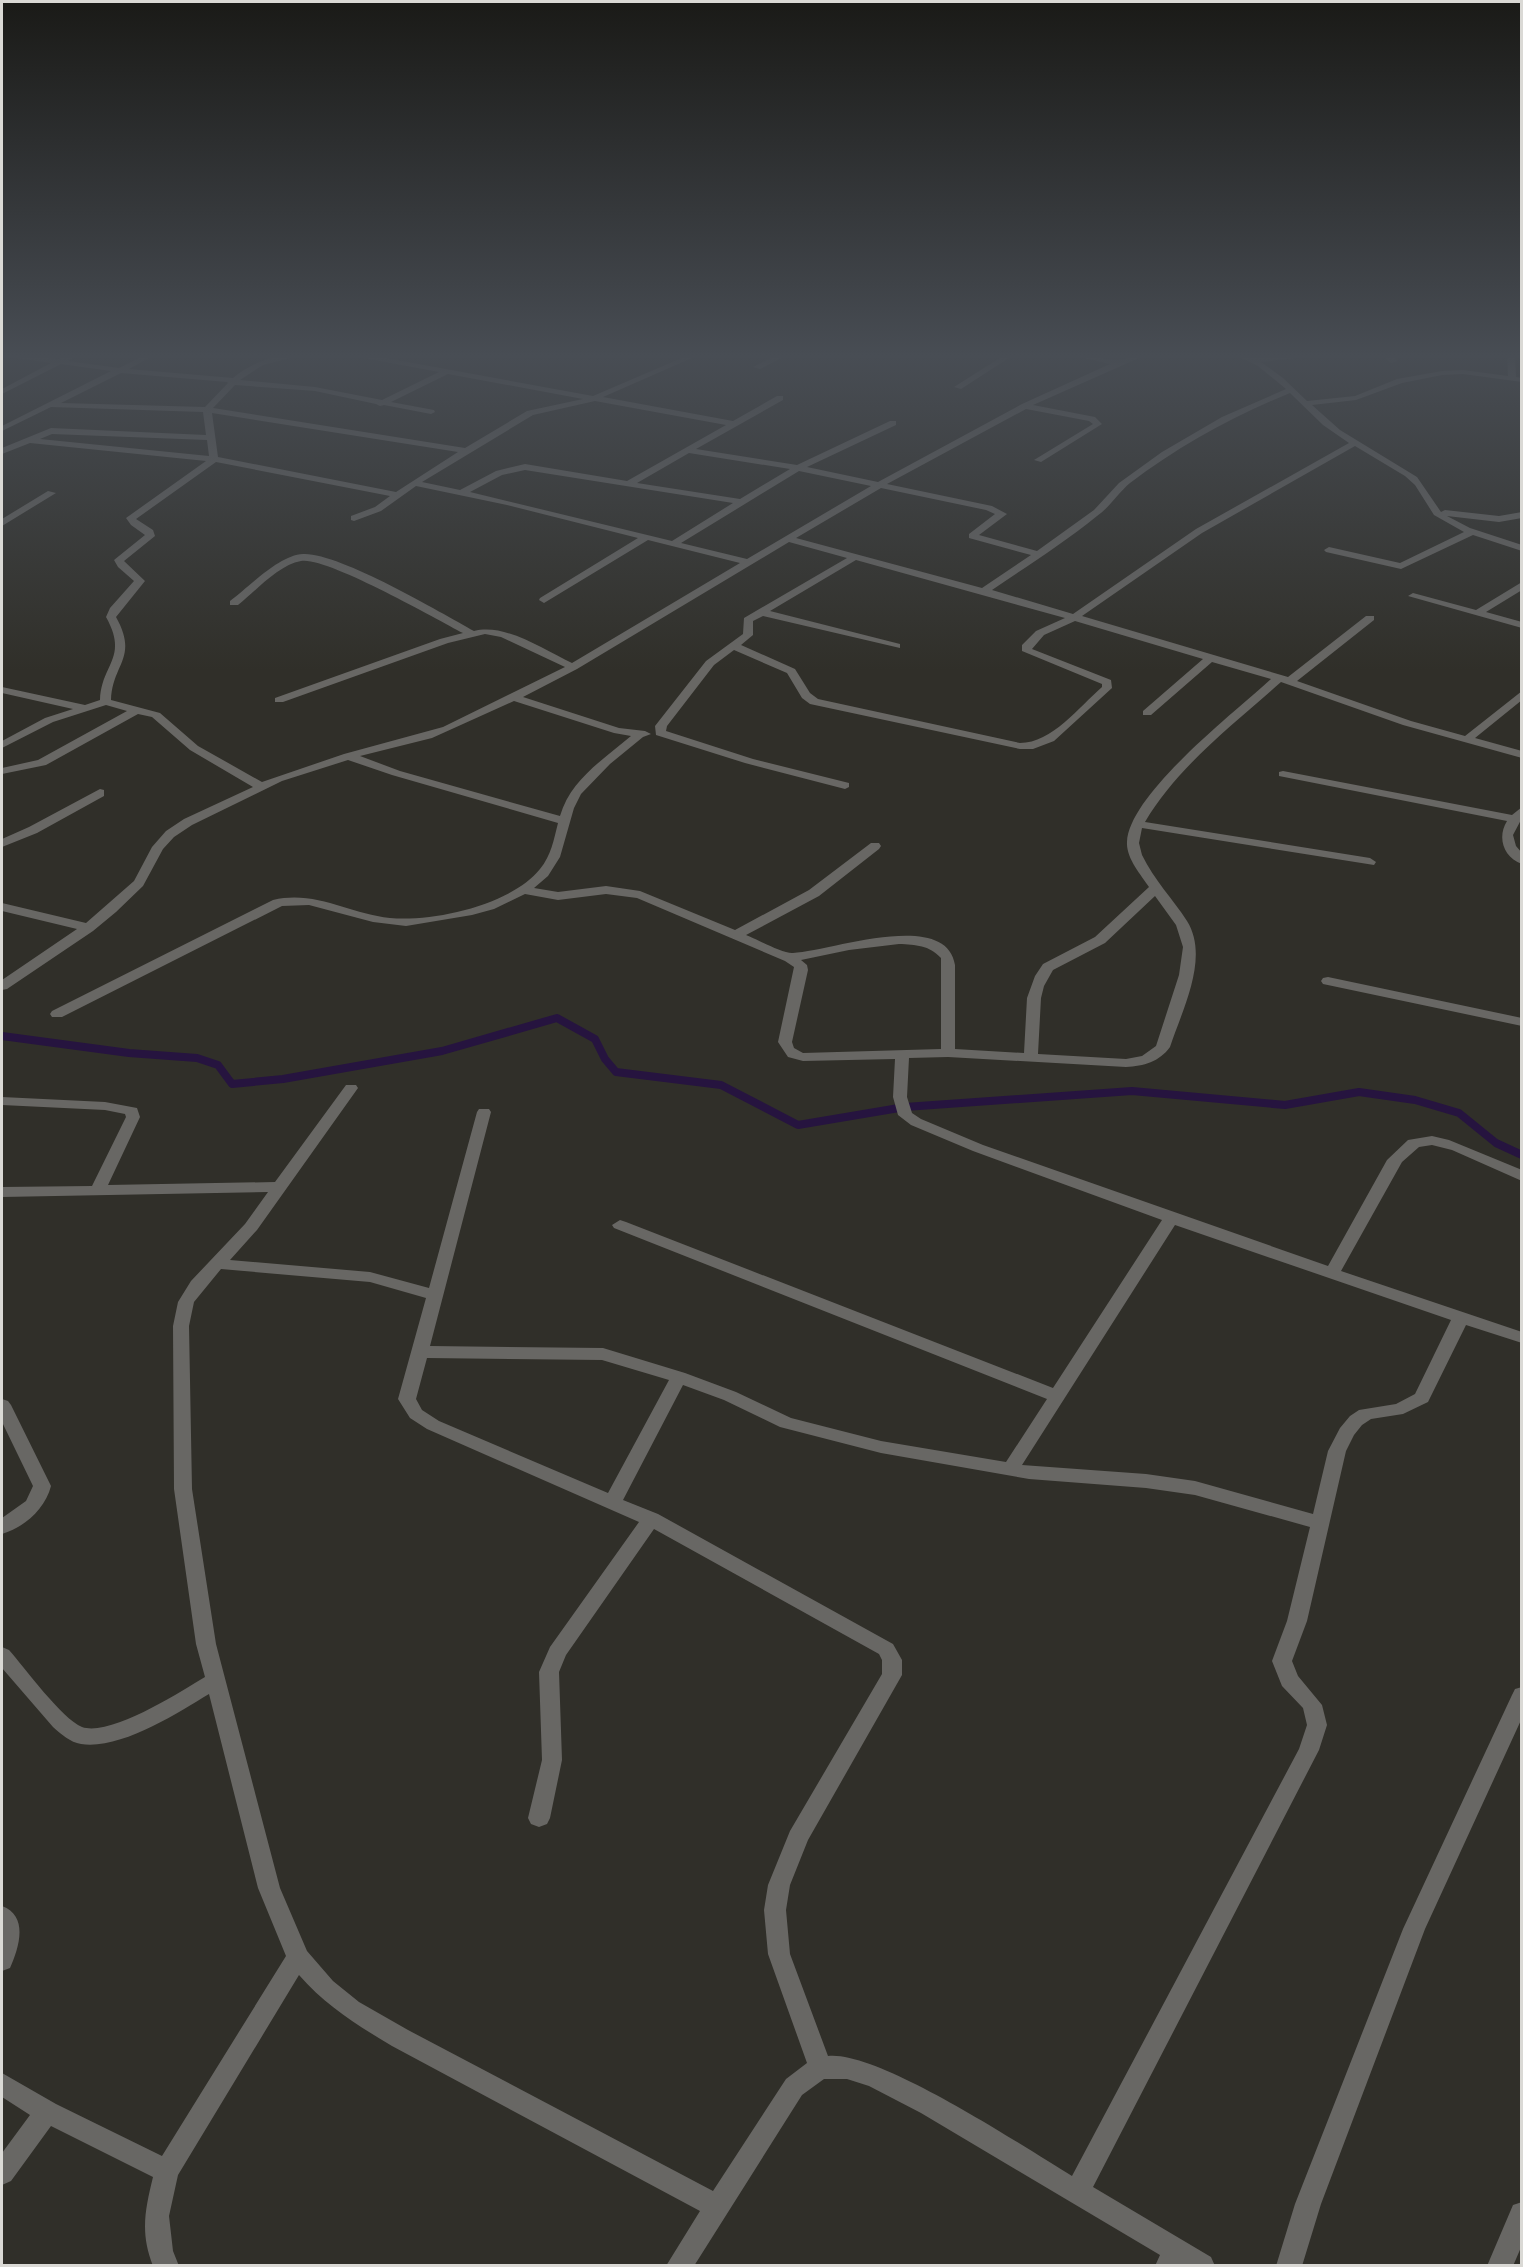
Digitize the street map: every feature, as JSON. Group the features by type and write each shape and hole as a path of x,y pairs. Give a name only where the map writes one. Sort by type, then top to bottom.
{"street":[{"path":"106,702 106,693 118,667 122,645 120,633 111,617 114,610 140,581 121,565 119,560 150,536 150,532 134,523 131,518 213,460"},
{"path":"218,460 397,495"},
{"path":"354,518 378,508 452,460"},
{"path":"630,483 669,460"},
{"path":"746,460 881,484 998,512 1002,514 1000,518 972,536 1038,554"},
{"path":"673,544 815,460"},
{"path":"2,986 88,928 139,883 158,847 170,834 197,817 260,786 348,756 428,736 513,697 573,667 787,539 926,460"},
{"path":"984,591 1101,509 1124,484 1158,460"},
{"path":"733,646 790,670 806,697 814,702 1020,746 1033,746 1050,739 1107,688 1107,682 1027,651 1026,647 1032,639 1073,618 1199,531 1325,460"},
{"path":"1385,460 1419,482 1436,512 1447,520 1521,548"},
{"path":"462,493 499,473 525,467 741,502"},
{"path":"414,483 750,563"},
{"path":"2,523 51,493"},
{"path":"1436,512 1499,519 1521,515"},
{"path":"1329,550 1401,566 1474,531"},
{"path":"544,600 646,537"},
{"path":"787,539 984,591 1285,680 1407,723 1521,755"},
{"path":"234,603 293,560 312,557 340,567 471,633"},
{"path":"660,733 661,726 710,663 748,635 748,620 855,557"},
{"path":"1478,613 1521,585"},
{"path":"1413,596 1521,625"},
{"path":"761,612 896,646"},
{"path":"524,890 558,896 606,890 640,895 790,958 800,965 801,970 785,1042 787,1050 792,1055 803,1057 948,1053 1126,1063 1145,1061 1155,1056 1163,1047 1191,956 1189,938 1144,870 1132,844 1137,824 1144,811 1183,765 1285,680 1370,618"},
{"path":"279,700 471,633 495,632 573,667"},
{"path":"1147,713 1210,658"},
{"path":"2,690 84,708"},
{"path":"1466,740 1521,694"},
{"path":"513,697 618,731 640,734 660,733 749,761 845,786"},
{"path":"2,745 49,720 106,702 156,715 194,748 260,786"},
{"path":"2,771 42,763 137,710"},
{"path":"57,1014 290,899 313,901 369,919 391,923 461,913 503,901 524,890 553,861 575,794 587,780 640,734"},
{"path":"348,756 396,773 565,821"},
{"path":"1283,774 1518,814 1509,825 1505,838 1509,849 1521,860"},
{"path":"2,843 33,830 100,793"},
{"path":"1137,824 1370,862"},
{"path":"734,936 814,893 842,874 875,846"},
{"path":"1031,1057 1035,999 1043,972 1048,967 1100,940 1156,888"},
{"path":"2,907 88,928"},
{"path":"790,958 899,939 935,944 943,949 949,964 946,987 948,1053"},
{"path":"1328,981 1521,1022"},
{"path":"902,1053 900,1097 905,1115 916,1122 978,1148 1171,1218 1521,1338"},
{"path":"351,1088 251,1227 197,1285 186,1302 182,1326 183,1489 206,1644 269,1888 298,1957 326,1988 361,2015 717,2207"},
{"path":"2,1101 105,1106 132,1111 133,1117 98,1189"},
{"path":"484,1112 407,1399 416,1414 433,1425 651,1519 886,1649 892,1660 892,1675 798,1837 779,1885 775,1910 779,1954 820,2068"},
{"path":"1332,1274 1395,1160 1405,1149 1419,1141 1438,1141 1521,1176"},
{"path":"2,1192 280,1186"},
{"path":"1010,1470 1171,1218"},
{"path":"620,1225 1057,1396"},
{"path":"218,1264 370,1277 435,1295"},
{"path":"1077,2192 1309,1750 1317,1725 1312,1705 1289,1680 1282,1661 1298,1621 1337,1451 1346,1430 1363,1414 1410,1407 1422,1398 1461,1317"},
{"path":"419,1352 603,1354 679,1377 730,1396 786,1423 881,1447 1010,1470 1146,1481 1195,1488 1320,1523"},
{"path":"613,1502 679,1377"},
{"path":"2,1527 28,1510 40,1497 42,1486 3,1412"},
{"path":"539,1818 552,1760 549,1672 557,1652 651,1519"},
{"path":"2,1655 65,1726 79,1735 96,1736 143,1721 215,1681"},
{"path":"1288,2265 1308,2204 1414,1929 1521,1695"},
{"path":"2,1916 8,1922 10,1940 2,1961"},
{"path":"166,2265 160,2252 156,2216 167,2171 298,1957"},
{"path":"679,2265 794,2087 820,2068 849,2068 930,2105 1077,2192 1172,2258 1203,2265"},
{"path":"2,2084 48,2112 167,2171"},
{"path":"2,2173 48,2112"},
{"path":"1500,2265 1521,2214"}],"waterway":[{"path":"2,1036 129,1053 197,1058 218,1065 232,1084 283,1079 442,1051 557,1018 595,1039 605,1059 616,1072 721,1085 798,1125 905,1107 1132,1091 1285,1105 1359,1092 1415,1100 1459,1113 1496,1143 1522,1155"}]}
